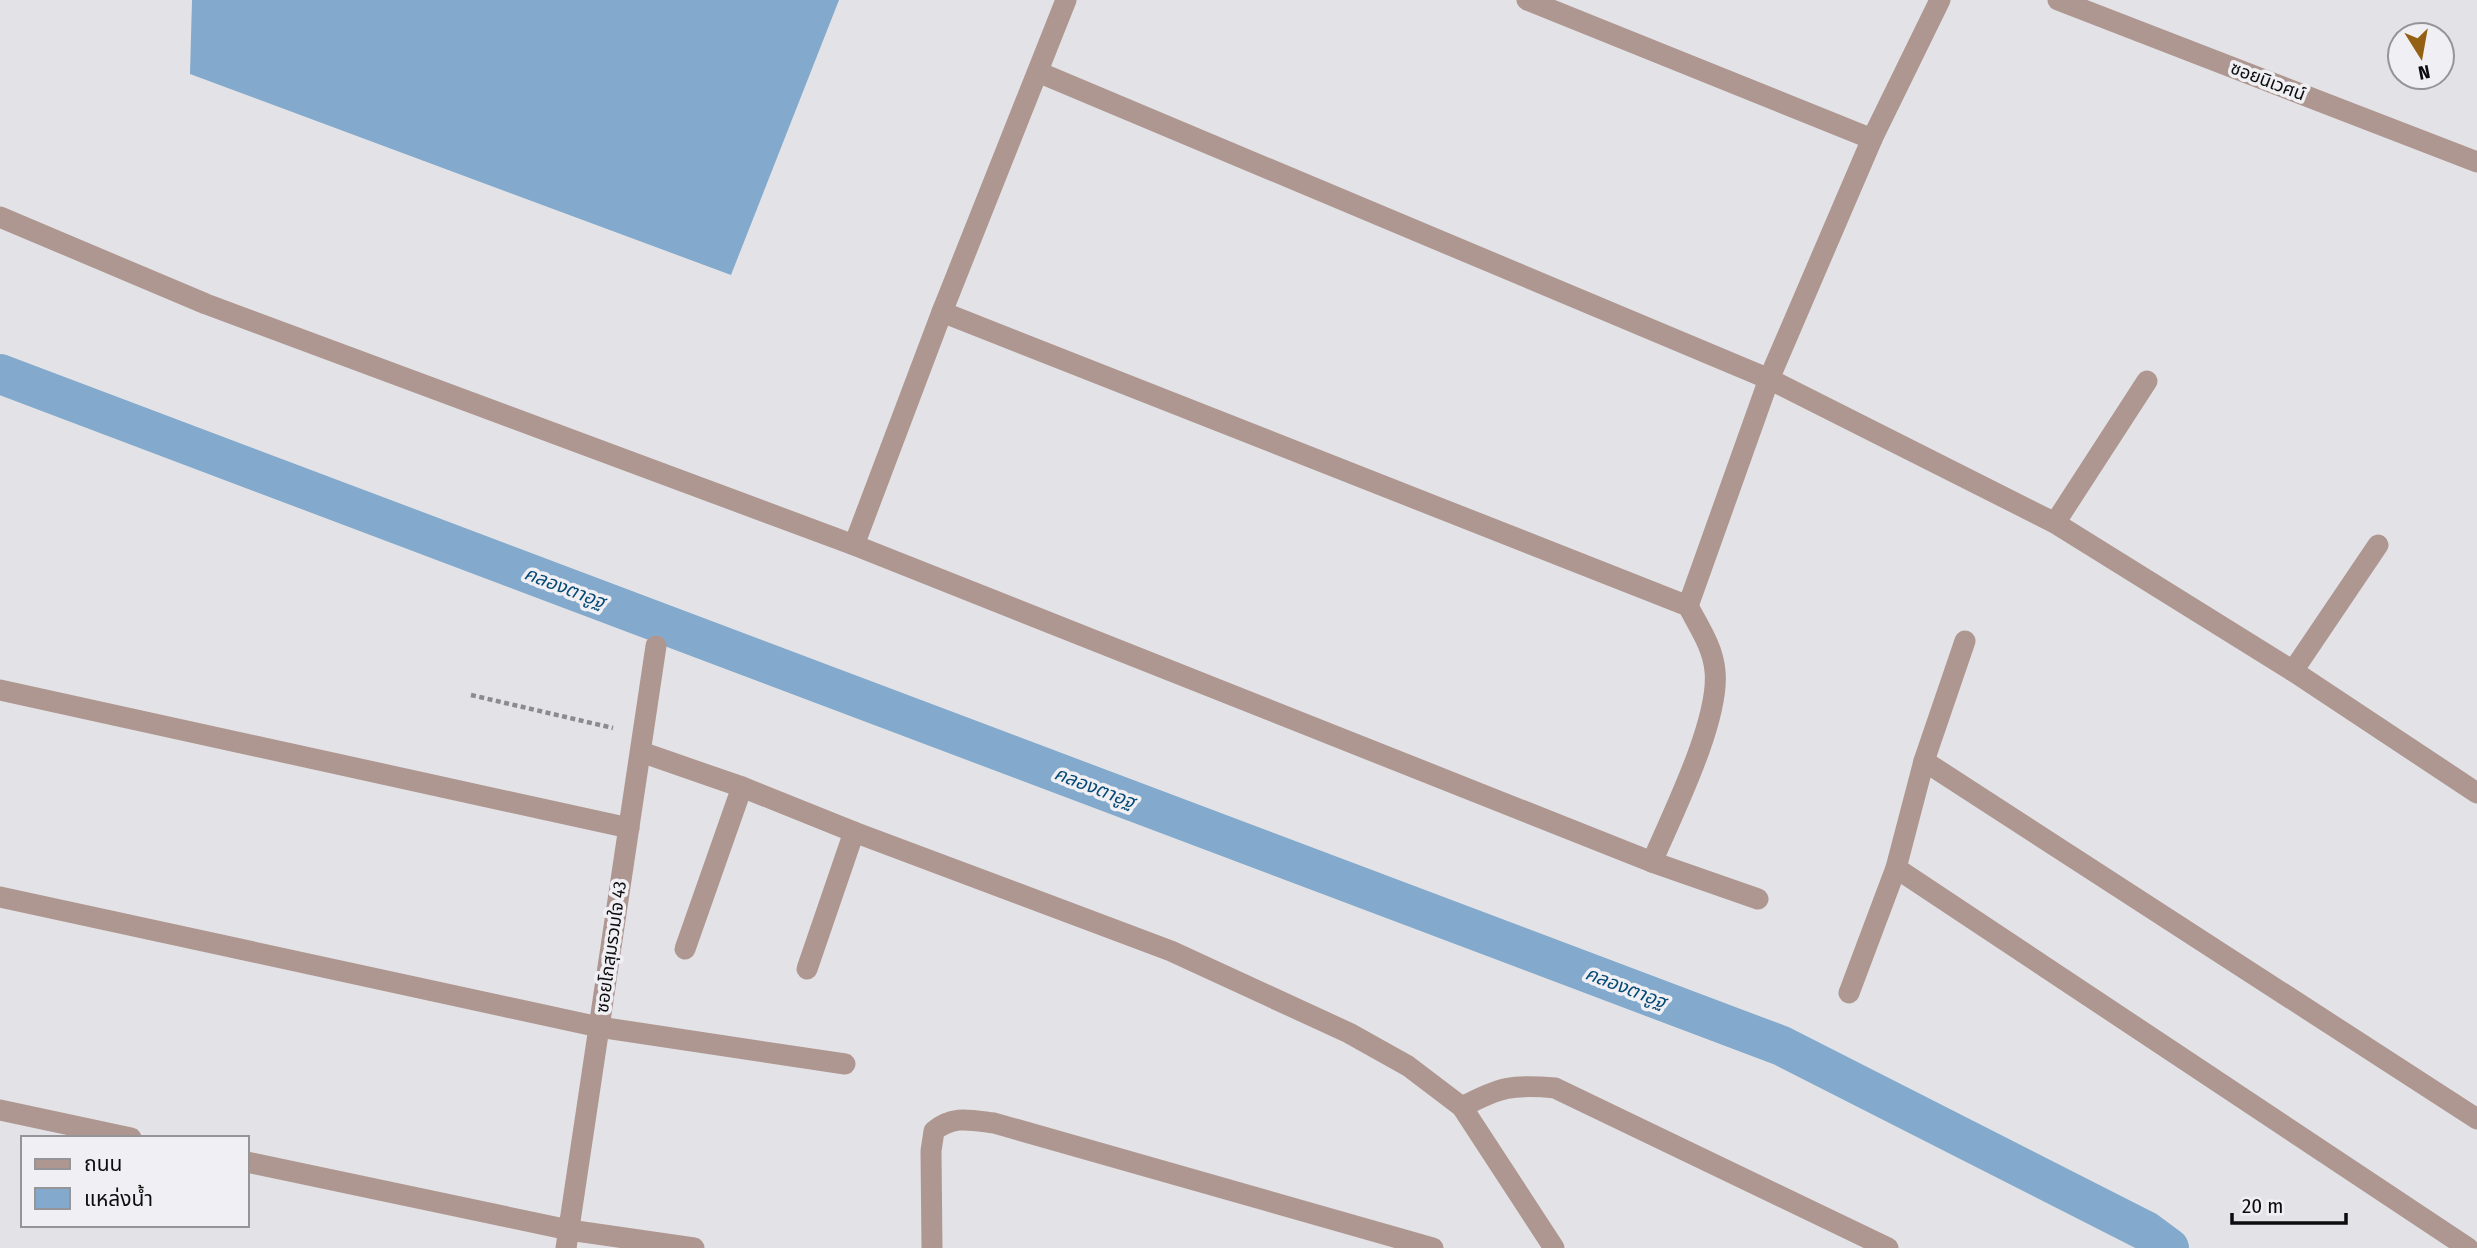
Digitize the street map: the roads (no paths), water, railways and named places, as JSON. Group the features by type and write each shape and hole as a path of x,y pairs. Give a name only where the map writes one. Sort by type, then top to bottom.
{"street":[{"path":"854,544 942,312 1066,0"},
{"path":"1527,0 1872,139"},
{"path":"1688,606 1769,380 1872,139 1940,0"},
{"name":"ซอยนิเวศน์","path":"2058,0 2477,162"},
{"path":"1038,72 1769,380 2055,523 2293,671 2477,793"},
{"path":"0,218 206,304 854,544 1652,862 1758,899"},
{"path":"942,312 1688,606 1708,643 1715,673 1711,708 1700,747 1652,862"},
{"path":"2055,523 2147,381"},
{"path":"2293,671 2378,545"},
{"path":"1849,993 1896,868 1924,761 1965,641"},
{"name":"ซอยโกสุมรวมใจ 43","path":"568,1239 656,646"},
{"path":"0,690 629,828"},
{"path":"642,743 741,787 854,832 1171,951 1349,1033 1408,1066 1462,1107 1554,1248"},
{"path":"1924,761 2477,1119"},
{"path":"685,949 741,787"},
{"path":"807,969 854,832"},
{"path":"1896,868 2468,1248"},
{"path":"0,897 599,1027 845,1064"},
{"path":"1462,1107 1494,1090 1525,1085 1555,1088 1888,1248"},
{"path":"0,1110 122,1136"},
{"path":"932,1248 931,1151 934,1131 946,1121 966,1119 994,1123 1433,1248"},
{"path":"248,1162 568,1239 694,1248"}],"water":[{"path":"192,0 839,0 731,275 190,74"}],"waterway":[{"name":"คลองตาอูฐ","path":"0,374 1782,1046 2146,1231 2169,1248"}]}
